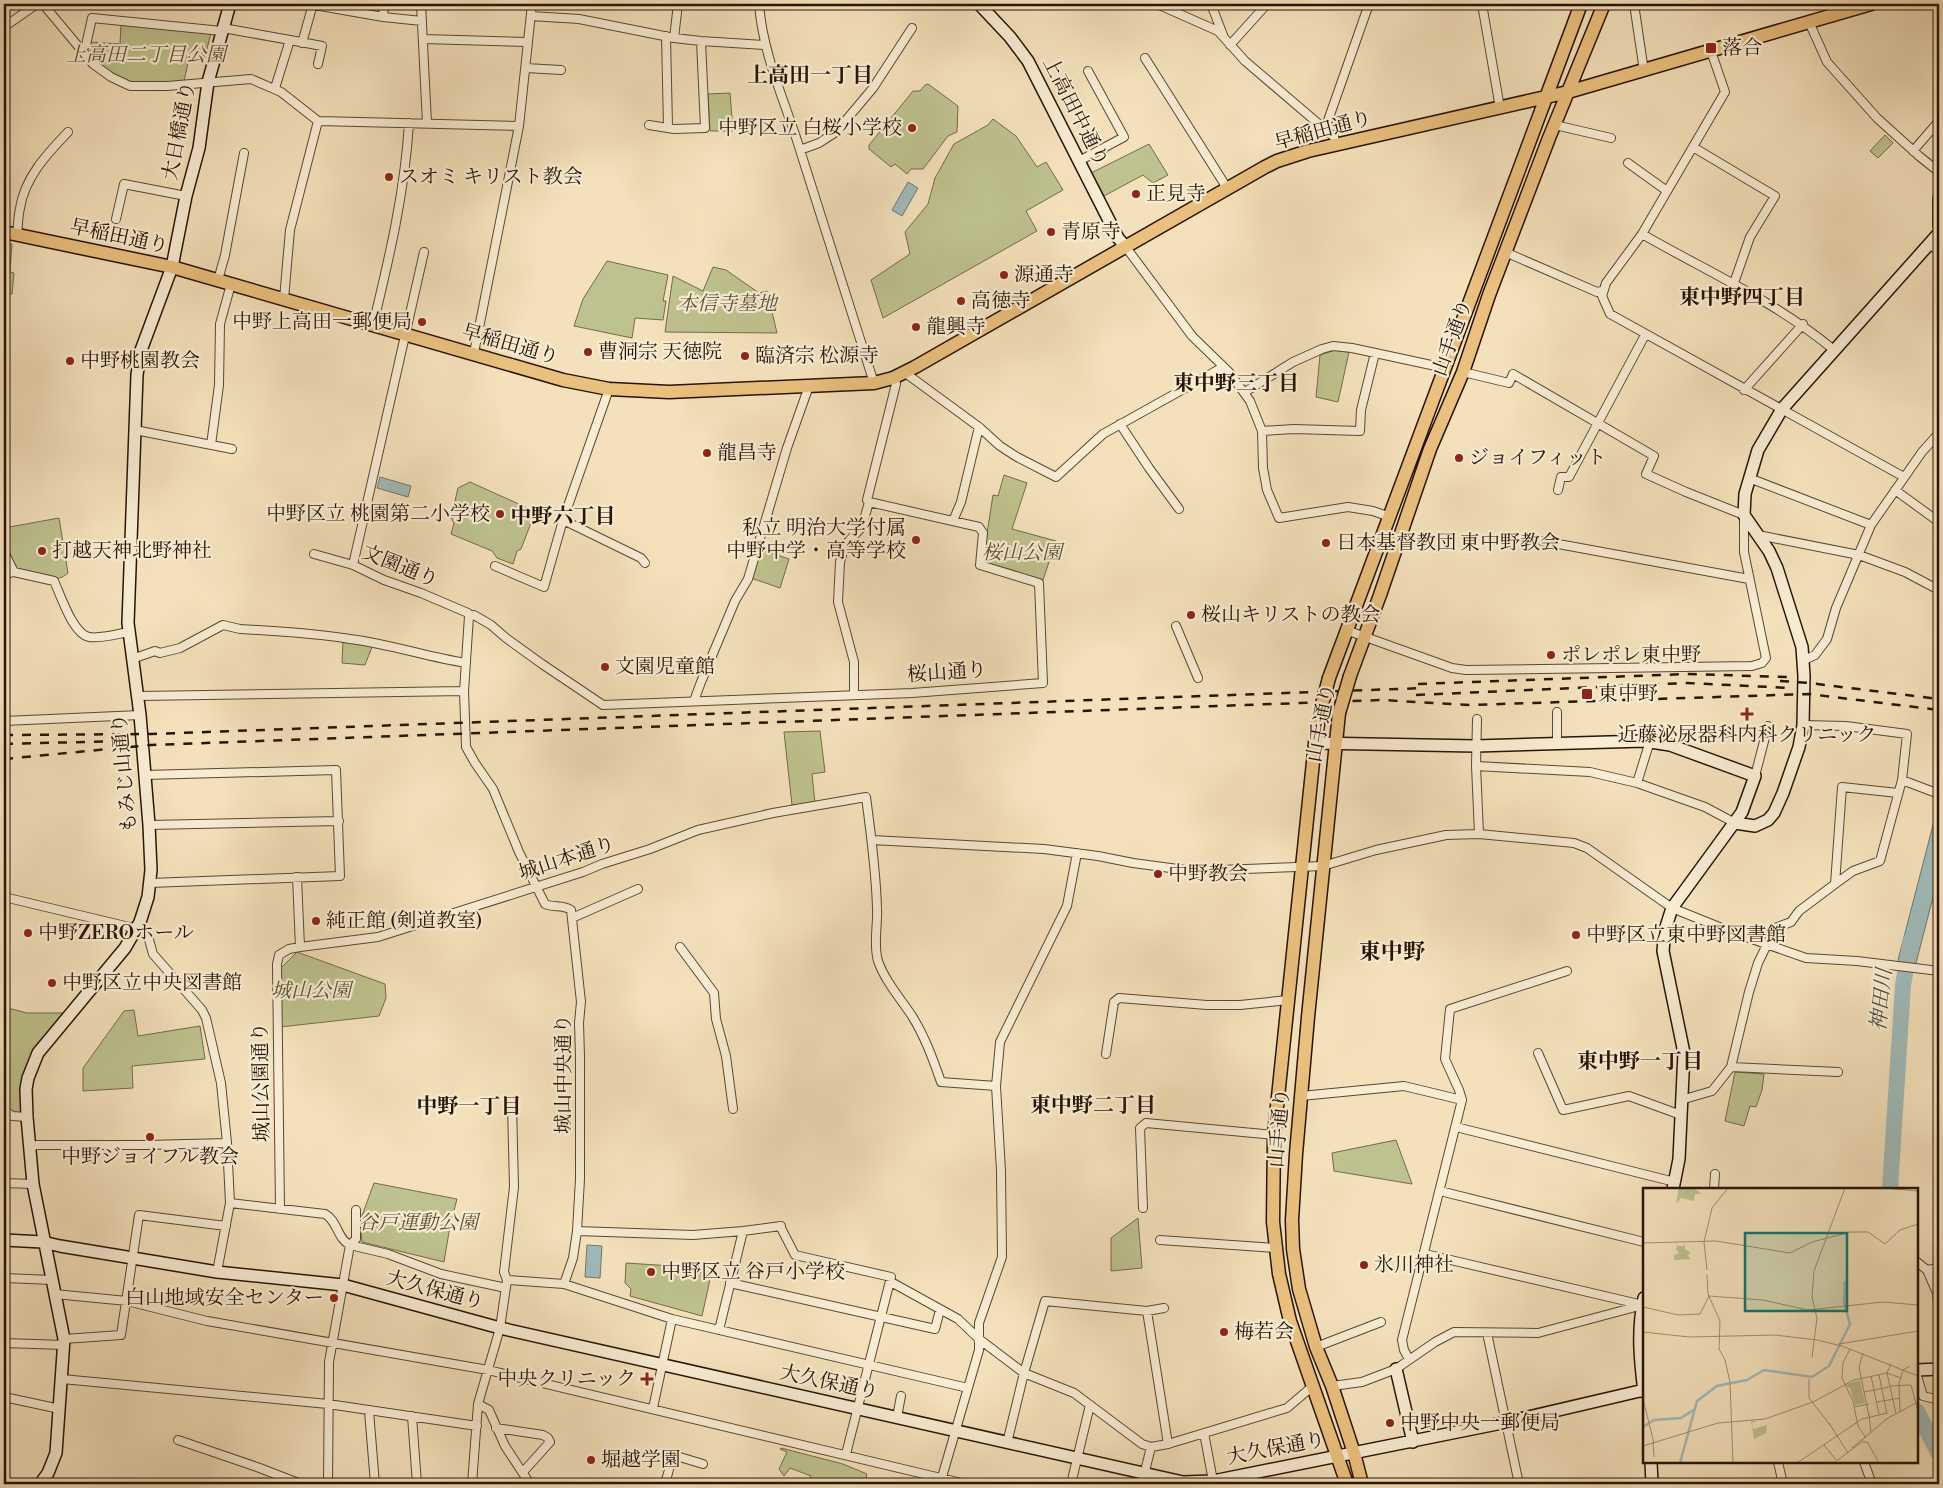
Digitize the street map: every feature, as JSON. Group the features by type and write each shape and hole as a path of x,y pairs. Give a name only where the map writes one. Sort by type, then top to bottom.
{"main road":[{"name":"山手通り","path":"1347,1484 1314,1385 1290,1321 1282,1288 1273,1222 1274,1135 1315,743 1328,678 1582,4"},
{"name":"山手通り","path":"1362,1484 1354,1453 1332,1386 1316,1347 1299,1290 1293,1249 1292,1220 1301,1096 1339,714 1350,676 1430,448 1462,372 1505,252 1554,125 1604,4"},
{"name":"早稲田通り","path":"4,232 172,267 563,380 610,389 669,392 874,383 899,375 1226,188 1277,161 1301,153 1568,92 1871,4"}],"street":[{"path":"4,27 37,4"},
{"path":"44,4 93,64 110,77 130,86 167,86 251,79 275,88 318,121 519,126"},
{"name":"大日橋通り","path":"172,267 186,196 200,148 208,82 230,4"},
{"path":"302,42 311,4 383,17 422,21"},
{"path":"383,17 384,4"},
{"path":"421,4 427,123"},
{"path":"474,353 519,126 532,4"},
{"path":"668,127 670,37 678,4"},
{"path":"759,4 765,45 784,108 800,150 874,383"},
{"name":"上高田中通り","path":"980,4 1010,37 1028,61 1118,238 1125,246"},
{"path":"1157,4 1218,31 1245,61 1334,137 1336,145"},
{"path":"1212,4 1223,36"},
{"path":"1230,45 1266,4"},
{"path":"1325,129 1369,4"},
{"path":"1482,4 1500,108"},
{"path":"1634,4 1644,71"},
{"path":"531,16 579,19 701,42 765,45"},
{"path":"86,45 92,18 222,30 322,46 318,64"},
{"path":"1809,22 1826,62 1877,118 1939,172"},
{"path":"800,150 819,143 836,132 873,88 912,28"},
{"path":"275,88 290,40"},
{"path":"423,40 527,42"},
{"path":"649,125 705,128 701,42"},
{"path":"1711,51 1725,92 1642,234 1616,268 1602,291 1602,296 1610,314 1904,477"},
{"path":"1146,58 1226,188"},
{"path":"526,68 561,70"},
{"path":"1079,161 1124,137 1088,71"},
{"path":"284,299 290,230 318,121"},
{"path":"373,326 401,195 409,122"},
{"path":"1913,151 1939,122"},
{"path":"1554,125 1611,138"},
{"path":"17,235 22,198 34,172 68,132"},
{"path":"1693,147 1775,196 1750,237 1734,283"},
{"path":"218,280 225,255 244,152"},
{"path":"1628,163 1667,191"},
{"path":"116,219 124,184 186,196"},
{"path":"1939,196 1937,198 1937,226 1939,228"},
{"path":"1346,630 1452,668 1466,670 1752,666 1762,663 1766,658 1744,552 1745,494 1758,450 1782,410 1939,233"},
{"path":"1642,234 1680,256 1734,283 1803,324 1834,350"},
{"path":"1930,244 1939,252"},
{"path":"1125,246 1192,336 1223,367 1244,392 1262,431 1262,468 1269,496 1279,518 1348,507 1373,511 1390,517"},
{"path":"353,565 424,252"},
{"path":"1505,252 1597,292 1602,291"},
{"name":"もみじ山通り","path":"40,1484 48,1473 56,1453 64,1342 33,1184 27,1117 27,1083 31,1067 38,1053 125,948 136,929 146,905 150,883 149,825 140,715 129,632 128,594 137,375 140,352 172,267"},
{"path":"211,444 219,385 220,324 231,284"},
{"path":"1744,390 1803,324"},
{"path":"1558,490 1561,477 1569,477 1645,335"},
{"path":"1244,392 1293,362 1333,346 1352,348 1445,368"},
{"path":"1262,431 1294,429 1360,431 1361,410 1375,353"},
{"path":"854,695 854,662 838,602 840,562 845,545 862,527 870,502 868,500 899,375 979,427 1000,446 1056,477 1104,434 1223,367"},
{"path":"1462,372 1509,382 1513,374 1654,456 1646,474 1744,515 1769,551 1780,574 1802,647 1804,660 1803,725 1799,747 1783,794 1774,813 1768,820 1755,826 1735,823 1705,807 1636,783 1590,772 1476,766"},
{"path":"694,701 732,609 748,579 787,448 809,386"},
{"path":"495,566 544,587 563,520 610,389"},
{"path":"1120,424 1179,509"},
{"path":"870,502 954,521 979,427"},
{"path":"135,430 232,448"},
{"path":"1804,660 1815,655 1827,639 1836,608 1872,525 1922,452 1939,433"},
{"path":"1749,478 1872,525"},
{"path":"1896,490 1939,522"},
{"path":"563,520 641,558 645,563"},
{"name":"桜山通り","path":"694,701 854,695 1042,683 1039,583 980,564 983,533 979,527 954,521"},
{"path":"1758,535 1859,555 1905,572 1939,590"},
{"path":"1542,541 1749,579"},
{"path":"4,552 14,572"},
{"name":"文園通り","path":"314,554 353,565 384,580 468,612 470,616 474,615 492,625 513,643 603,705 694,701"},
{"path":"4,574 14,572 54,581 76,628 83,636 89,637 129,632"},
{"path":"470,616 464,691 466,747 475,764 494,789 500,808 535,887 545,904 552,907 566,906 571,910 572,918 638,889"},
{"path":"132,659 155,651 160,653 180,648 223,625 240,629 351,639 397,647 431,657 466,662"},
{"path":"1176,626 1198,678"},
{"path":"138,696 464,691"},
{"path":"1557,712 1557,744"},
{"path":"4,722 140,715"},
{"path":"1477,719 1476,766 1479,834"},
{"path":"1681,1100 1712,1091 1731,1067 1749,992 1766,943 1775,928 1791,922 1799,911 1853,871 1880,861 1902,780 1907,734 1846,726 1803,725"},
{"path":"1456,1128 1674,1186 1681,1115 1683,1045 1673,1007 1664,951 1665,930 1672,908 1742,812 1755,776 1768,726"},
{"path":"1315,743 1476,746 1650,741 1670,745 1755,776"},
{"path":"1636,783 1650,741"},
{"path":"144,775 336,770 339,820 340,876 150,883"},
{"path":"1902,780 1939,794"},
{"path":"1835,884 1842,787 1898,794"},
{"name":"城山本通り","path":"279,955 300,947 378,937 583,872 698,830 764,815 866,797 872,840"},
{"path":"149,825 339,820"},
{"path":"996,1086 941,1082 925,1040 879,963 876,954 877,908 872,840 1044,849 1193,871 1323,866 1376,850 1446,836 1479,834 1580,845 1672,908 1729,931 1806,958 1857,961 1939,971"},
{"path":"940,1481 979,1350 979,1323 1002,1257 1001,1171 996,1086 1000,1042 1067,906 1077,853"},
{"path":"297,878 300,947"},
{"path":"4,897 142,930 148,936 152,954 196,1002 206,1018 221,1084 227,1143 230,1203 216,1272"},
{"name":"城山中央通り","path":"564,1284 573,1258 577,1231 580,1129 579,1023 581,1002 572,918"},
{"path":"680,947 714,993 716,1019 726,1056 733,1109"},
{"name":"城山公園通り","path":"279,955 277,964 280,1209"},
{"path":"1409,1359 1404,1350 1402,1340 1462,1100 1445,1059 1450,1009 1567,971"},
{"path":"1106,1054 1114,1002 1119,998 1207,1005 1240,1005 1288,1000"},
{"path":"1538,1053 1563,1110 1629,1096 1681,1115"},
{"path":"1731,1067 1838,1072"},
{"path":"1301,1096 1404,1086 1462,1100"},
{"path":"472,1484 478,1404 500,1328 506,1284 504,1272 514,1188 512,1105"},
{"path":"4,1110 12,1116 27,1117"},
{"path":"1143,1208 1140,1128 1146,1123 1274,1135"},
{"path":"30,1148 36,1146 146,1146 227,1143"},
{"path":"1714,1188 1715,1174"},
{"path":"4,1182 33,1184"},
{"path":"1440,1191 1643,1242"},
{"path":"230,1203 325,1214 332,1218 342,1238 350,1245 388,1254 441,1274 506,1284 564,1284 672,1320 968,1388"},
{"path":"328,1484 329,1362 334,1343 350,1245 356,1239 356,1210"},
{"path":"4,1343 64,1342 121,1335 139,1215 226,1226"},
{"path":"577,1231 693,1235 780,1226 795,1255 891,1278 891,1282 958,1319 979,1339 1024,1373 1074,1393 1142,1444 1151,1447 1168,1444 1287,1408 1314,1385"},
{"path":"719,1330 743,1231"},
{"name":"大久保通り","path":"4,1240 43,1242 216,1272 343,1285 500,1328 1193,1484 1413,1442 1643,1391"},
{"path":"1160,1240 1276,1248"},
{"path":"1425,1254 1643,1302"},
{"path":"1918,1263 1927,1270 1937,1293 1939,1314"},
{"path":"1927,1270 1939,1268"},
{"path":"4,1278 52,1280"},
{"path":"846,1454 891,1282"},
{"path":"730,1284 934,1329 940,1310"},
{"path":"55,1294 127,1301 207,1321 488,1370 846,1454 940,1481 966,1484"},
{"path":"1007,1443 1024,1373 1046,1301 1147,1311 1164,1308"},
{"path":"1332,1386 1362,1382 1396,1369 1454,1332 1538,1333 1643,1302"},
{"path":"1643,1302 1638,1345 1643,1383"},
{"path":"1147,1311 1168,1444"},
{"path":"653,1408 672,1320"},
{"path":"1316,1347 1381,1322"},
{"path":"1487,1333 1507,1422 1518,1484"},
{"path":"1396,1369 1413,1442"},
{"path":"1918,1370 1939,1369"},
{"path":"62,1379 328,1404 477,1426"},
{"path":"1918,1379 1923,1396 1939,1400"},
{"path":"897,1417 901,1396"},
{"path":"4,1397 60,1409"},
{"path":"478,1404 489,1410 505,1446 530,1484"},
{"path":"1071,1484 1090,1405"},
{"path":"369,1411 375,1484"},
{"path":"412,1416 418,1484"},
{"path":"496,1428 548,1438 550,1442 523,1472"},
{"path":"1204,1433 1213,1480"},
{"path":"178,1440 300,1484"},
{"path":"1144,1474 1151,1447"},
{"path":"664,1484 673,1455 703,1464"},
{"path":"1651,1463 1652,1484"},
{"path":"1778,1463 1783,1484"},
{"path":"1864,1463 1872,1484"}],"green space":[{"name":"上高田二丁目公園","path":"121,24 211,33 205,56 190,54 184,81 131,84 106,69 87,53 90,42 120,44"},
{"path":"928,84 958,106 957,132 948,136 923,169 911,169 907,174 895,164 891,167 869,149 869,145 913,91 920,91"},
{"path":"730,93 733,131 710,131 708,94"},
{"path":"993,119 1016,136 1037,167 1046,162 1063,190 1026,211 1037,231 883,318 871,280 910,254 905,232 928,204 935,178 954,144 988,125"},
{"path":"1885,135 1893,143 1878,158 1870,151"},
{"path":"1149,144 1168,175 1153,183 1143,175 1104,196 1091,173"},
{"path":"4,243 12,244 10,272 14,273 12,294 4,293"},
{"path":"607,261 668,275 663,301 666,301 663,320 635,318 632,338 574,326 583,299"},
{"name":"本信寺墓地","path":"713,267 726,270 759,293 767,291 777,333 665,332 673,276 703,291"},
{"path":"1335,350 1349,352 1338,402 1316,397 1320,355"},
{"name":"桜山公園","path":"1004,475 1027,483 1012,529 1056,541 1043,580 985,563 983,559 993,495 998,496"},
{"path":"470,482 532,510 534,515 513,564 497,558 492,551 451,534 454,523 451,518 458,488"},
{"path":"59,518 68,573 63,577 49,579 14,571 4,550 4,528"},
{"path":"759,549 789,559 780,588 751,578"},
{"path":"343,641 357,642 372,647 365,665 342,663"},
{"path":"820,731 825,772 812,774 815,803 792,805 784,732"},
{"name":"城山公園","path":"297,952 385,984 386,998 379,1016 280,1027 279,970"},
{"path":"4,1007 27,1013 64,1013 33,1052 23,1080 23,1112 15,1116 4,1107"},
{"path":"134,1010 138,1036 200,1026 205,1059 132,1066 133,1088 83,1091 83,1068 124,1011"},
{"path":"1735,1072 1764,1074 1762,1090 1756,1107 1750,1106 1744,1126 1725,1121"},
{"path":"1396,1140 1412,1184 1334,1171 1332,1153"},
{"name":"谷戸運動公園","path":"374,1183 457,1199 444,1262 362,1242 360,1221"},
{"path":"1138,1218 1142,1268 1111,1271 1111,1238"},
{"path":"626,1263 673,1266 711,1275 702,1316 630,1296 631,1289 625,1283"},
{"path":"781,1448 843,1464 867,1474 865,1484 809,1484 807,1483 811,1476 790,1468 784,1476 779,1469 787,1452"}],"water":[{"path":"908,182 918,188 902,216 892,210"},
{"path":"380,477 411,486 408,497 377,488"},
{"path":"1939,802 1939,874 1916,963 1898,960"},
{"path":"587,1245 602,1246 600,1278 585,1277"}],"waterway":[{"name":"神田川","path":"1890,1188 1903,985 1911,940"},
{"name":"神田川","path":"1918,1413 1939,1454"}],"railway":[{"path":"1418,684 1687,674 1788,677"},
{"path":"1780,681 1939,699"},
{"path":"1416,695 1687,683 1790,688"},
{"path":"4,735 151,734 1425,688"},
{"path":"4,759 151,745 1382,700 1470,705 1809,694 1939,710"},
{"path":"4,744 121,741"}],"place":[{"name":"落合","path":"1711,48"},
{"name":"中野区立 白桜小学校","path":"912,128"},
{"name":"スオミ キリスト教会","path":"389,177"},
{"name":"正見寺","path":"1136,194"},
{"name":"青原寺","path":"1051,232"},
{"name":"源通寺","path":"1004,275"},
{"name":"高徳寺","path":"961,301"},
{"name":"中野上高田一郵便局","path":"422,322"},
{"name":"龍興寺","path":"916,327"},
{"name":"曹洞宗 天徳院","path":"588,352"},
{"name":"臨済宗 松源寺","path":"745,356"},
{"name":"中野桃園教会","path":"70,361"},
{"name":"龍昌寺","path":"707,453"},
{"name":"ジョイフィット","path":"1459,458"},
{"name":"中野区立 桃園第二小学校","path":"500,514"},
{"name":"私立 明治大学付属 中野中学・高等学校","path":"916,540"},
{"name":"日本基督教団 東中野教会","path":"1326,543"},
{"name":"打越天神北野神社","path":"42,551"},
{"name":"桜山キリストの教会","path":"1191,615"},
{"name":"ポレポレ東中野","path":"1551,655"},
{"name":"文園児童館","path":"605,667"},
{"name":"東中野","path":"1587,694"},
{"name":"近藤泌尿器科内科クリニック","path":"1747,714"},
{"name":"中野教会","path":"1158,874"},
{"name":"純正館 (剣道教室)","path":"316,921"},
{"name":"中野ZEROホール","path":"28,933"},
{"name":"中野区立東中野図書館","path":"1576,935"},
{"name":"中野区立中央図書館","path":"52,983"},
{"name":"中野ジョイフル教会","path":"150,1137"},
{"name":"氷川神社","path":"1364,1265"},
{"name":"中野区立 谷戸小学校","path":"651,1272"},
{"name":"白山地域安全センター","path":"334,1298"},
{"name":"梅若会","path":"1224,1332"},
{"name":"中央クリニック","path":"647,1379"},
{"name":"中野中央一郵便局","path":"1390,1423"},
{"name":"堀越学園","path":"591,1460"}],"district":[{"name":"上高田一丁目","path":"810,76"},
{"name":"東中野四丁目","path":"1742,298"},
{"name":"東中野三丁目","path":"1236,384"},
{"name":"中野六丁目","path":"563,517"},
{"name":"東中野","path":"1392,952"},
{"name":"東中野一丁目","path":"1640,1062"},
{"name":"東中野二丁目","path":"1093,1106"},
{"name":"中野一丁目","path":"469,1107"}]}
